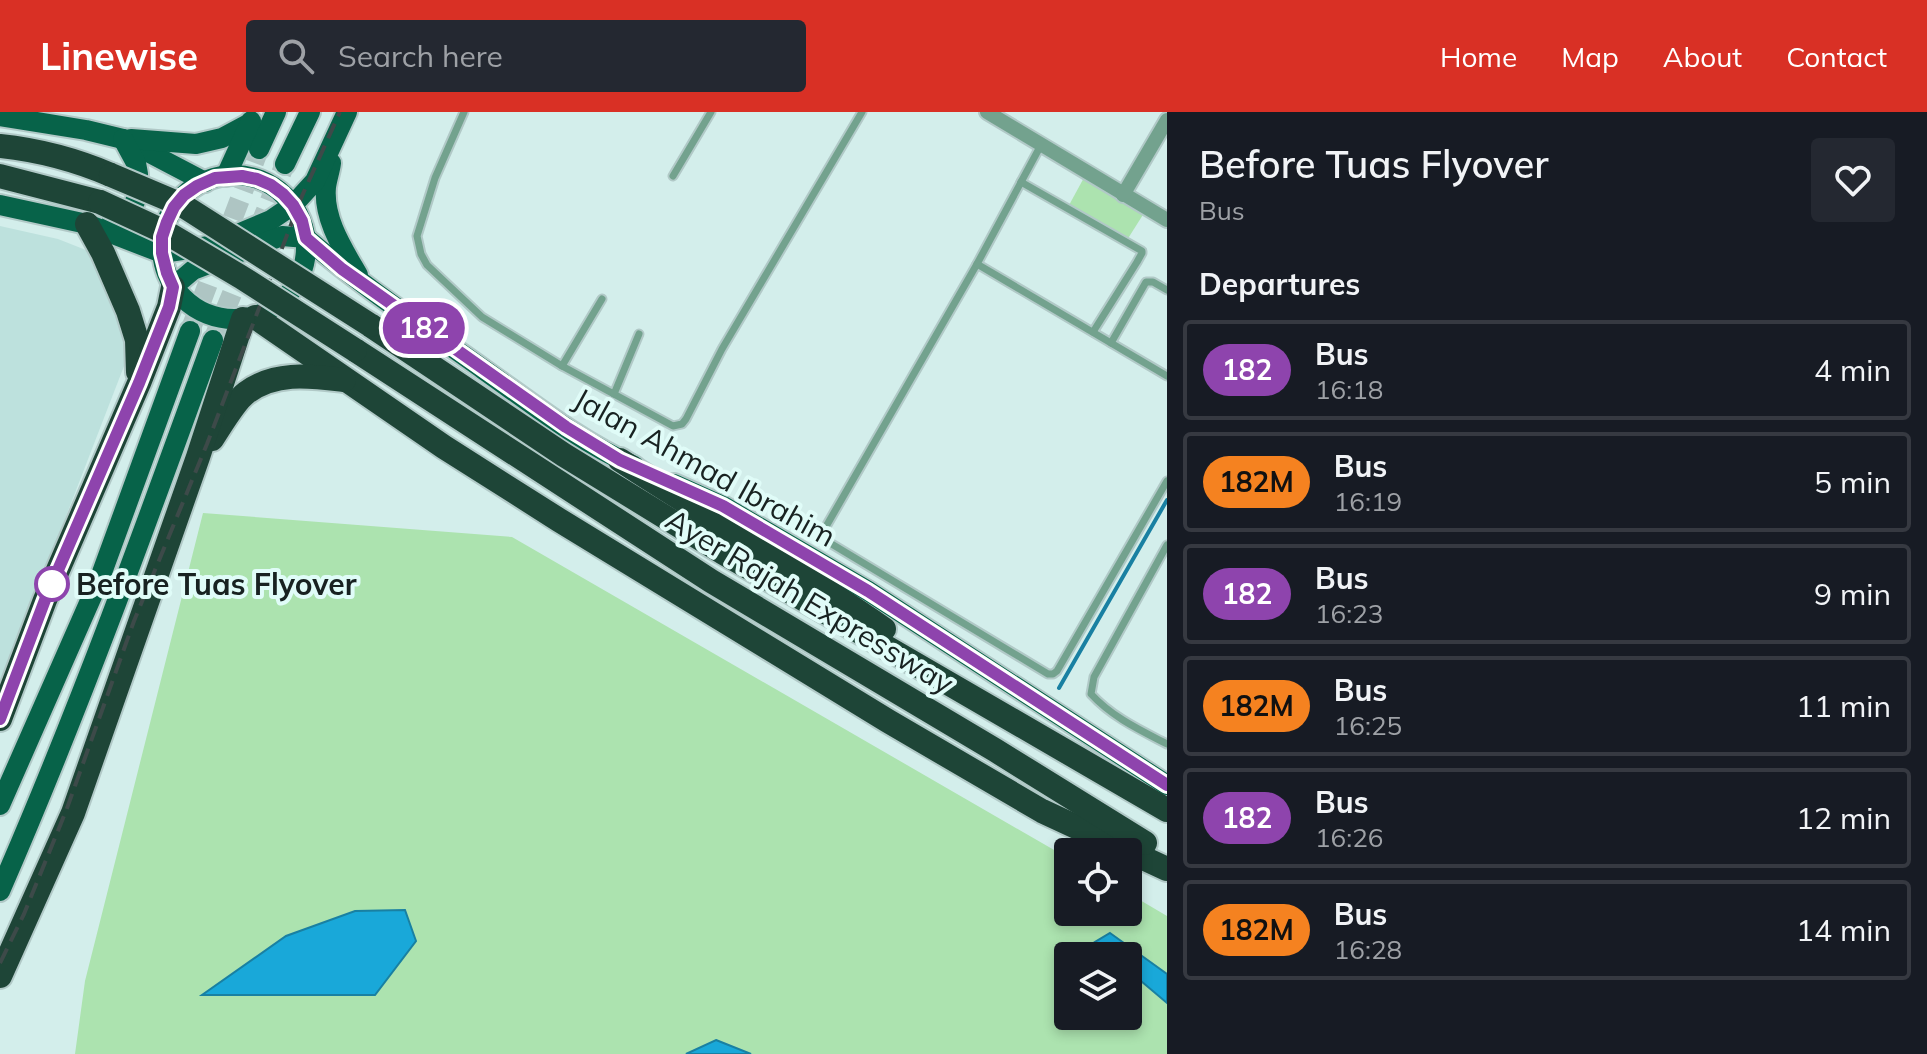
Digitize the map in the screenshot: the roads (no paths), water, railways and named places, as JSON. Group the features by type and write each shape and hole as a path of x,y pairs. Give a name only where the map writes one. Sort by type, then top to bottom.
{"highway":[{"name":"Ayer Rajah Expressway","path":"0,146 87,164 182,205 370,325 564,455 709,544 1167,810"},
{"name":"Ayer Rajah Expressway","path":"0,176 100,202 167,233 241,277 711,581 995,750 1167,857"},
{"path":"87,224 128,311 137,340 139,383"},
{"path":"0,719 45,600 139,383 169,307 173,287"},
{"path":"0,976 73,813 249,318 559,520 888,721 1042,811 1167,869"},
{"path":"198,457 244,394 270,380 302,376 345,380"},
{"path":"620,460 829,591 1013,719"}],"main road":[{"path":"259,149 276,112"},
{"path":"285,164 310,112"},
{"path":"0,205 87,224 162,253 209,246 271,220 293,205 315,181 346,114"},
{"path":"346,114 334,148 326,189 327,201 338,239 362,284"},
{"path":"0,116 123,139 196,144 222,138 252,117"},
{"path":"226,176 252,117"},
{"path":"123,139 205,182"},
{"path":"87,224 111,219 133,206 137,197 136,163 123,139"},
{"path":"226,176 257,179 283,194 302,221 306,238 307,255 295,287 271,310 249,318 223,319 203,313 186,302 173,287 162,253 162,237 174,207 197,186 226,176"},
{"path":"173,287 193,270 282,236 306,238"},
{"name":"Jalan Ahmad Ibrahim","path":"306,238 362,284 566,427 620,460 723,506 868,591 1167,785"},
{"path":"0,805 100,578 190,331"},
{"path":"0,891 125,583 213,340"}],"street":[{"path":"987,112 1167,220"},
{"path":"1123,195 1167,120"}],"lane":[{"path":"464,112 435,178 417,236 427,265 482,317 562,366 673,426 682,424 722,349 862,112"},
{"path":"673,176 711,112"},
{"path":"1041,145 977,264 824,530 823,537 1048,674 1053,674 1167,481"},
{"path":"1021,182 1142,251 1093,332"},
{"path":"977,264 1167,376"},
{"path":"1111,343 1146,282 1153,282 1167,290"},
{"path":"562,366 602,299"},
{"path":"614,394 639,334"},
{"path":"1167,545 1094,677 1091,694 1100,705 1121,720 1167,744"}],"water":[{"path":"405,910 416,941 375,995 202,995 286,936 355,911"},
{"path":"1110,933 1123,942 1095,942"},
{"path":"1142,956 1167,974 1167,1003 1142,982"},
{"path":"716,1040 751,1054 686,1054"}],"waterway":[{"path":"1059,688 1167,500"}],"tunnel":[{"path":"190,331 259,149"},
{"path":"213,340 285,164"}],"railway":[{"path":"0,963 24,914 66,811 134,621 207,444 302,196 340,112"}],"place":[{"name":"Before Tuas Flyover","path":"52,584"}]}
